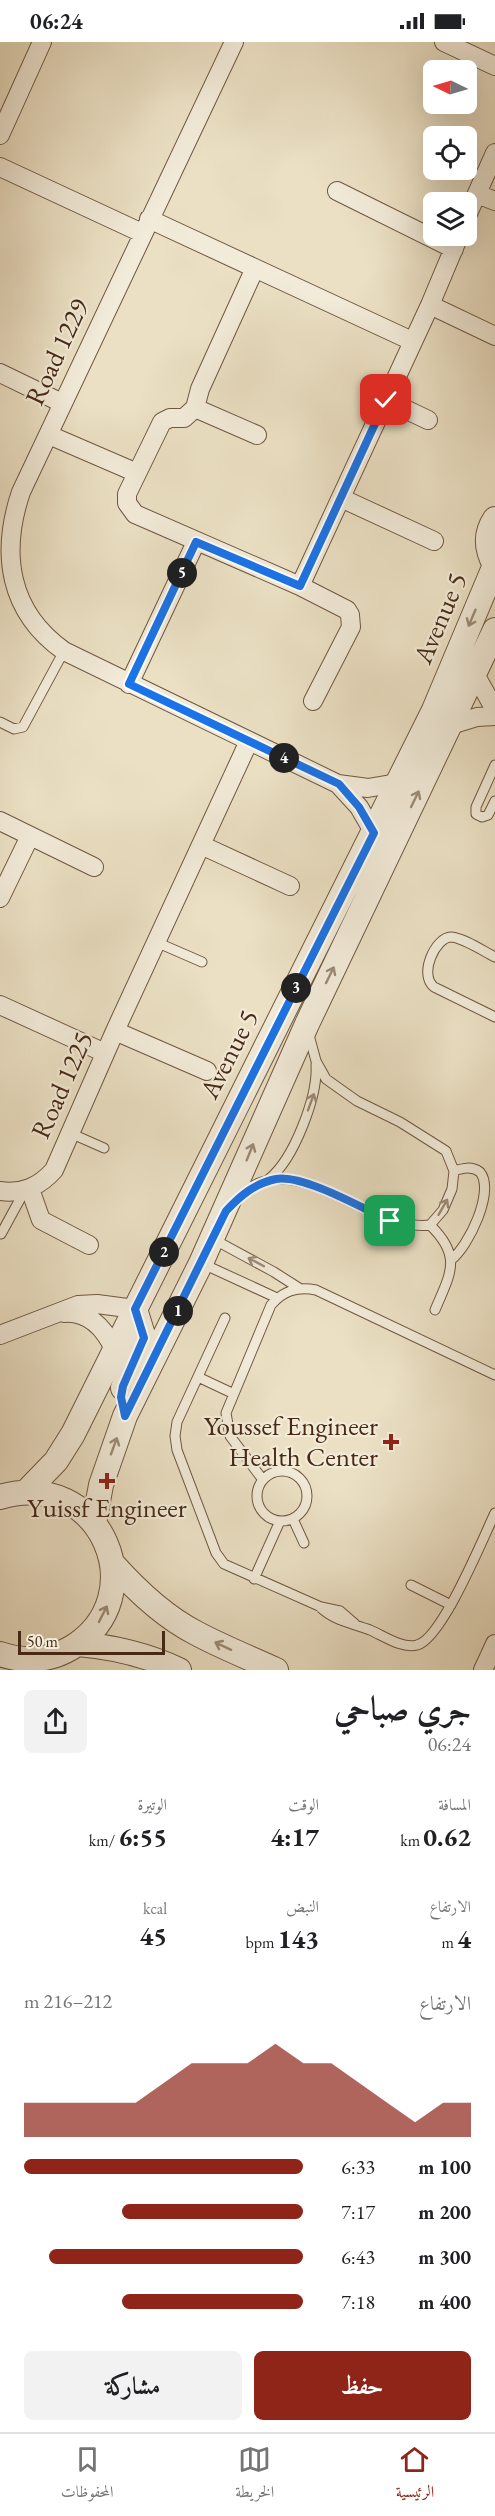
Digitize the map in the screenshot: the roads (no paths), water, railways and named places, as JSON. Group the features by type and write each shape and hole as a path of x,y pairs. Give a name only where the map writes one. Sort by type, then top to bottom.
{"street":[{"path":"0,135 42,42"},
{"name":"Road 1229","path":"234,42 21,492 13,514 9,539 10,583 32,622 48,639 64,651 339,784 368,788 397,783"},
{"path":"444,42 469,47 495,66"},
{"path":"495,153 477,194 495,201"},
{"path":"0,166 255,268 412,341"},
{"path":"337,190 423,228"},
{"path":"300,586 430,306 454,246"},
{"path":"255,268 200,389 195,408 184,418 170,418 162,422 126,498 131,511 342,606 350,615 351,627 313,701"},
{"path":"430,306 495,336"},
{"path":"0,373 62,403"},
{"path":"386,400 428,420"},
{"path":"195,408 256,435"},
{"path":"49,435 137,473"},
{"path":"341,498 434,541"},
{"path":"495,519 487,543 495,565"},
{"path":"129,684 196,542"},
{"name":"Avenue 5","path":"26,1492 62,1452 135,1309 434,710 495,565"},
{"name":"Avenue 5","path":"94,1523 101,1485 125,1416 226,1211 258,1130 307,1024 495,630"},
{"path":"475,674 495,710"},
{"path":"451,725 477,717 495,716"},
{"name":"Road 1225","path":"27,1190 46,1179 54,1170 115,1031 249,741"},
{"name":"Road 1229","path":"339,784 359,807 374,833"},
{"path":"0,822 94,867"},
{"path":"0,898 30,836"},
{"path":"201,845 290,886"},
{"path":"0,1005 105,1053"},
{"name":"Road 1225","path":"115,1031 207,1071"},
{"path":"0,1191 27,1190 41,1220 90,1245"},
{"path":"0,1335 78,1305 97,1304 135,1309 144,1338 123,1386 121,1397 125,1416"},
{"path":"50,1314 84,1314 103,1330 114,1349"},
{"path":"0,1497 26,1492 56,1496 83,1512 94,1523 108,1549 112,1563 111,1593 106,1608 90,1634 78,1644 49,1658 25,1665 0,1654"},
{"path":"112,1563 149,1600 171,1618 196,1633 276,1670"},
{"path":"78,1644 144,1655 179,1670"},
{"path":"483,1670 495,1644"}],"lane":[{"path":"0,722 17,729 23,727 64,651"},
{"path":"495,765 476,807 476,814 482,817 488,815 495,801"},
{"path":"495,957 457,939 447,938 439,943 426,972 427,978 434,987 495,1017"},
{"path":"156,942 202,962"},
{"path":"226,1211 243,1193 276,1178 313,1185 390,1221 415,1227 430,1225 443,1210 452,1189 454,1172 447,1151 400,1122 357,1101 326,1079 316,1061 307,1024"},
{"path":"259,1185 274,1175 288,1156 314,1094 316,1061"},
{"path":"70,1133 104,1148"},
{"path":"451,1260 471,1238 491,1197 489,1181 477,1170 469,1167 454,1172"},
{"path":"1,1234 27,1190"},
{"path":"430,1225 444,1241 452,1270 435,1310"},
{"path":"212,1239 299,1288"},
{"path":"201,1263 277,1298"},
{"path":"262,1480 227,1428 226,1413 232,1393 271,1305 284,1293 299,1288 316,1290 495,1375"},
{"path":"225,1318 177,1422 175,1436 177,1450 219,1559 230,1568 321,1607 340,1611 355,1624 403,1645 419,1645 424,1643 441,1623 495,1513"},
{"path":"198,1377 232,1393"},
{"path":"278,1471 295,1474 302,1480 308,1497 306,1506 293,1519 280,1521 264,1513 259,1506 258,1488 262,1480 278,1471"},
{"path":"293,1519 304,1543"},
{"path":"254,1578 280,1521"},
{"path":"411,1586 451,1605"}],"place":[{"name":"Youssef Engineer Health Center","path":"391,1442"},
{"name":"Yuissf Engineer","path":"107,1481"}]}
